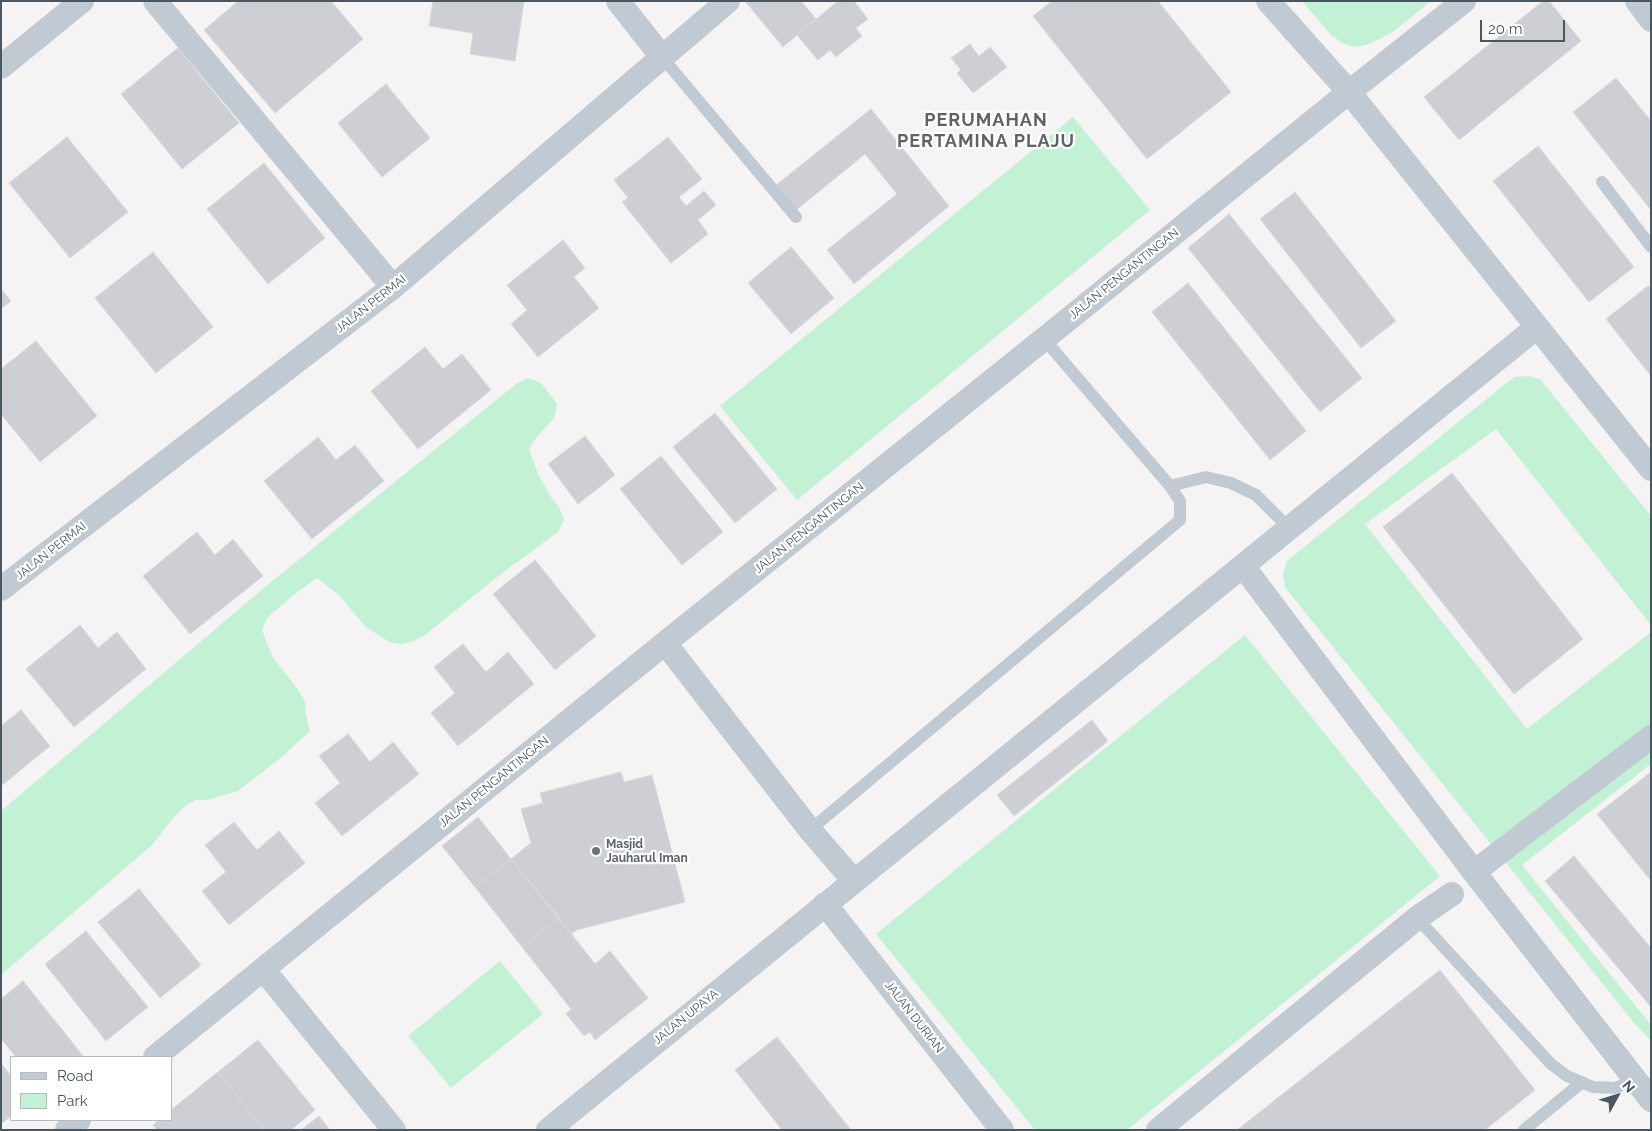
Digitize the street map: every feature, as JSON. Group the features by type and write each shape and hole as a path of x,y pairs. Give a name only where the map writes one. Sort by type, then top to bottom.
{"street":[{"path":"1,67 82,1"},
{"path":"154,1 393,287"},
{"path":"618,1 662,57"},
{"name":"JALAN PERMAI","path":"1,589 393,287 728,1"},
{"path":"1268,1 1349,92 1651,469"},
{"name":"JALAN PENGANTINGAN","path":"157,1056 665,643 1464,1"},
{"name":"JALAN UPAYA","path":"548,1130 1537,327"},
{"path":"1243,566 1474,872 1651,1100"},
{"path":"665,643 810,830 854,881"},
{"path":"1474,872 1651,736"},
{"path":"1158,1130 1417,918 1452,894"},
{"name":"JALAN DURIAN","path":"825,904 1002,1130"},
{"path":"263,969 394,1130"},
{"path":"67,1130 78,1121"}],"lane":[{"path":"662,57 796,217"},
{"path":"1602,182 1651,247"},
{"path":"810,830 1180,520 1180,501 1170,486 1044,339"},
{"path":"1170,486 1206,477 1232,483 1256,495 1289,528"},
{"path":"1417,918 1551,1064 1567,1076 1593,1087 1615,1088 1635,1080"},
{"path":"1524,1130 1581,1082"}],"green space":[{"path":"1302,1 1431,1 1393,32 1369,44 1356,47 1344,44 1332,36"},
{"path":"1073,117 1150,210 797,500 720,406"},
{"path":"1528,376 1540,379 1651,516 1651,625 1496,429 1365,524 1527,729 1651,632 1651,764 1522,865 1651,1025 1651,1041 1635,1024 1285,587 1283,574 1287,561 1504,385 1515,377"},
{"path":"528,378 541,383 557,404 554,418 529,449 538,474 559,507 564,520 558,532 497,577 425,635 414,641 402,644 389,642 365,626 339,595 317,578 296,593 267,618 262,630 272,656 299,691 305,702 310,731 283,756 238,791 207,800 195,800 184,807 152,845 1,975 1,811 265,587 516,384"},
{"path":"1245,635 1440,876 1127,1130 1035,1130 876,934"},
{"path":"500,961 543,1014 451,1088 408,1036"}],"building":[{"path":"238,1 331,1 363,39 275,113 204,30"},
{"path":"433,1 524,1 515,61 470,54 473,33 429,26"},
{"path":"745,1 801,1 816,19 783,47"},
{"path":"838,1 854,1 868,19 856,28 862,36 836,57 830,50 818,60 797,35"},
{"path":"1052,1 1158,1 1231,92 1147,159 1033,16"},
{"path":"1543,1 1549,1 1581,41 1459,140 1424,97"},
{"path":"970,44 979,56 990,47 1007,67 973,93 957,73 961,70 951,58"},
{"path":"178,48 239,123 182,169 121,94"},
{"path":"1616,78 1651,121 1651,210 1573,112"},
{"path":"386,84 430,138 382,177 338,123"},
{"path":"871,109 949,206 854,284 827,250 897,194 865,154 795,211 775,186"},
{"path":"67,137 128,212 70,258 9,183"},
{"path":"668,137 702,179 679,197 686,206 704,191 716,205 698,220 708,234 671,263 622,202 628,198 614,180"},
{"path":"1538,146 1634,267 1589,302 1493,181"},
{"path":"264,163 325,238 268,284 207,209"},
{"path":"1295,192 1396,321 1361,348 1260,219"},
{"path":"1229,214 1362,378 1320,412 1188,248"},
{"path":"563,240 585,268 574,277 599,308 538,357 511,324 527,310 507,285"},
{"path":"791,247 834,298 791,334 748,283"},
{"path":"153,252 213,327 156,373 95,298"},
{"path":"1188,283 1306,431 1270,460 1152,312"},
{"path":"1648,286 1651,289 1651,376 1606,319"},
{"path":"1,289 11,301 1,309"},
{"path":"36,341 97,416 40,462 1,414 1,369"},
{"path":"425,347 443,369 462,354 491,390 418,449 371,391"},
{"path":"715,413 777,489 735,523 673,447"},
{"path":"585,436 615,475 578,504 548,464"},
{"path":"318,437 336,460 355,445 384,481 312,539 264,481"},
{"path":"661,456 723,532 682,565 620,489"},
{"path":"1452,473 1583,639 1514,694 1383,527"},
{"path":"197,532 215,555 233,539 263,576 190,634 143,576"},
{"path":"535,560 596,636 555,670 493,594"},
{"path":"80,625 98,648 117,632 146,669 74,727 26,669"},
{"path":"463,644 486,672 508,652 534,684 458,746 431,713 455,693 434,667"},
{"path":"21,710 50,746 1,786 1,724"},
{"path":"1092,720 1108,741 1014,816 997,795"},
{"path":"348,734 370,762 393,742 419,774 342,836 315,803 340,783 319,756"},
{"name":"Masjid Jauharul Iman","path":"621,772 624,782 652,775 685,902 577,930 571,934 511,859 531,843 521,809 543,803 540,793"},
{"path":"1651,772 1651,881 1597,814"},
{"path":"478,817 511,859 475,887 442,846"},
{"path":"234,822 257,850 279,831 305,863 229,925 202,891 226,872 205,845"},
{"path":"1574,856 1651,948 1651,1007 1545,881"},
{"path":"511,859 559,918 522,947 475,887"},
{"path":"139,889 201,965 160,998 98,922"},
{"path":"559,918 595,964 610,951 648,998 595,1040 590,1032 584,1036 566,1014 571,1009 522,947"},
{"path":"86,931 148,1007 106,1041 45,964"},
{"path":"1440,970 1535,1090 1485,1130 1237,1130"},
{"path":"23,981 83,1056 15,1056 1,1039 1,999"},
{"path":"777,1037 851,1130 782,1130 735,1070"},
{"path":"258,1040 315,1110 291,1130 264,1130 218,1072"},
{"path":"1,1063 10,1075 10,1117 1,1124"},
{"path":"218,1072 264,1130 157,1130 153,1125 158,1121 172,1121 172,1109"},
{"path":"319,1116 330,1130 301,1130"}],"place":[{"name":"Masjid Jauharul Iman","path":"596,851"}],"district":[{"name":"PERUMAHAN PERTAMINA PLAJU","path":"986,131"}]}
